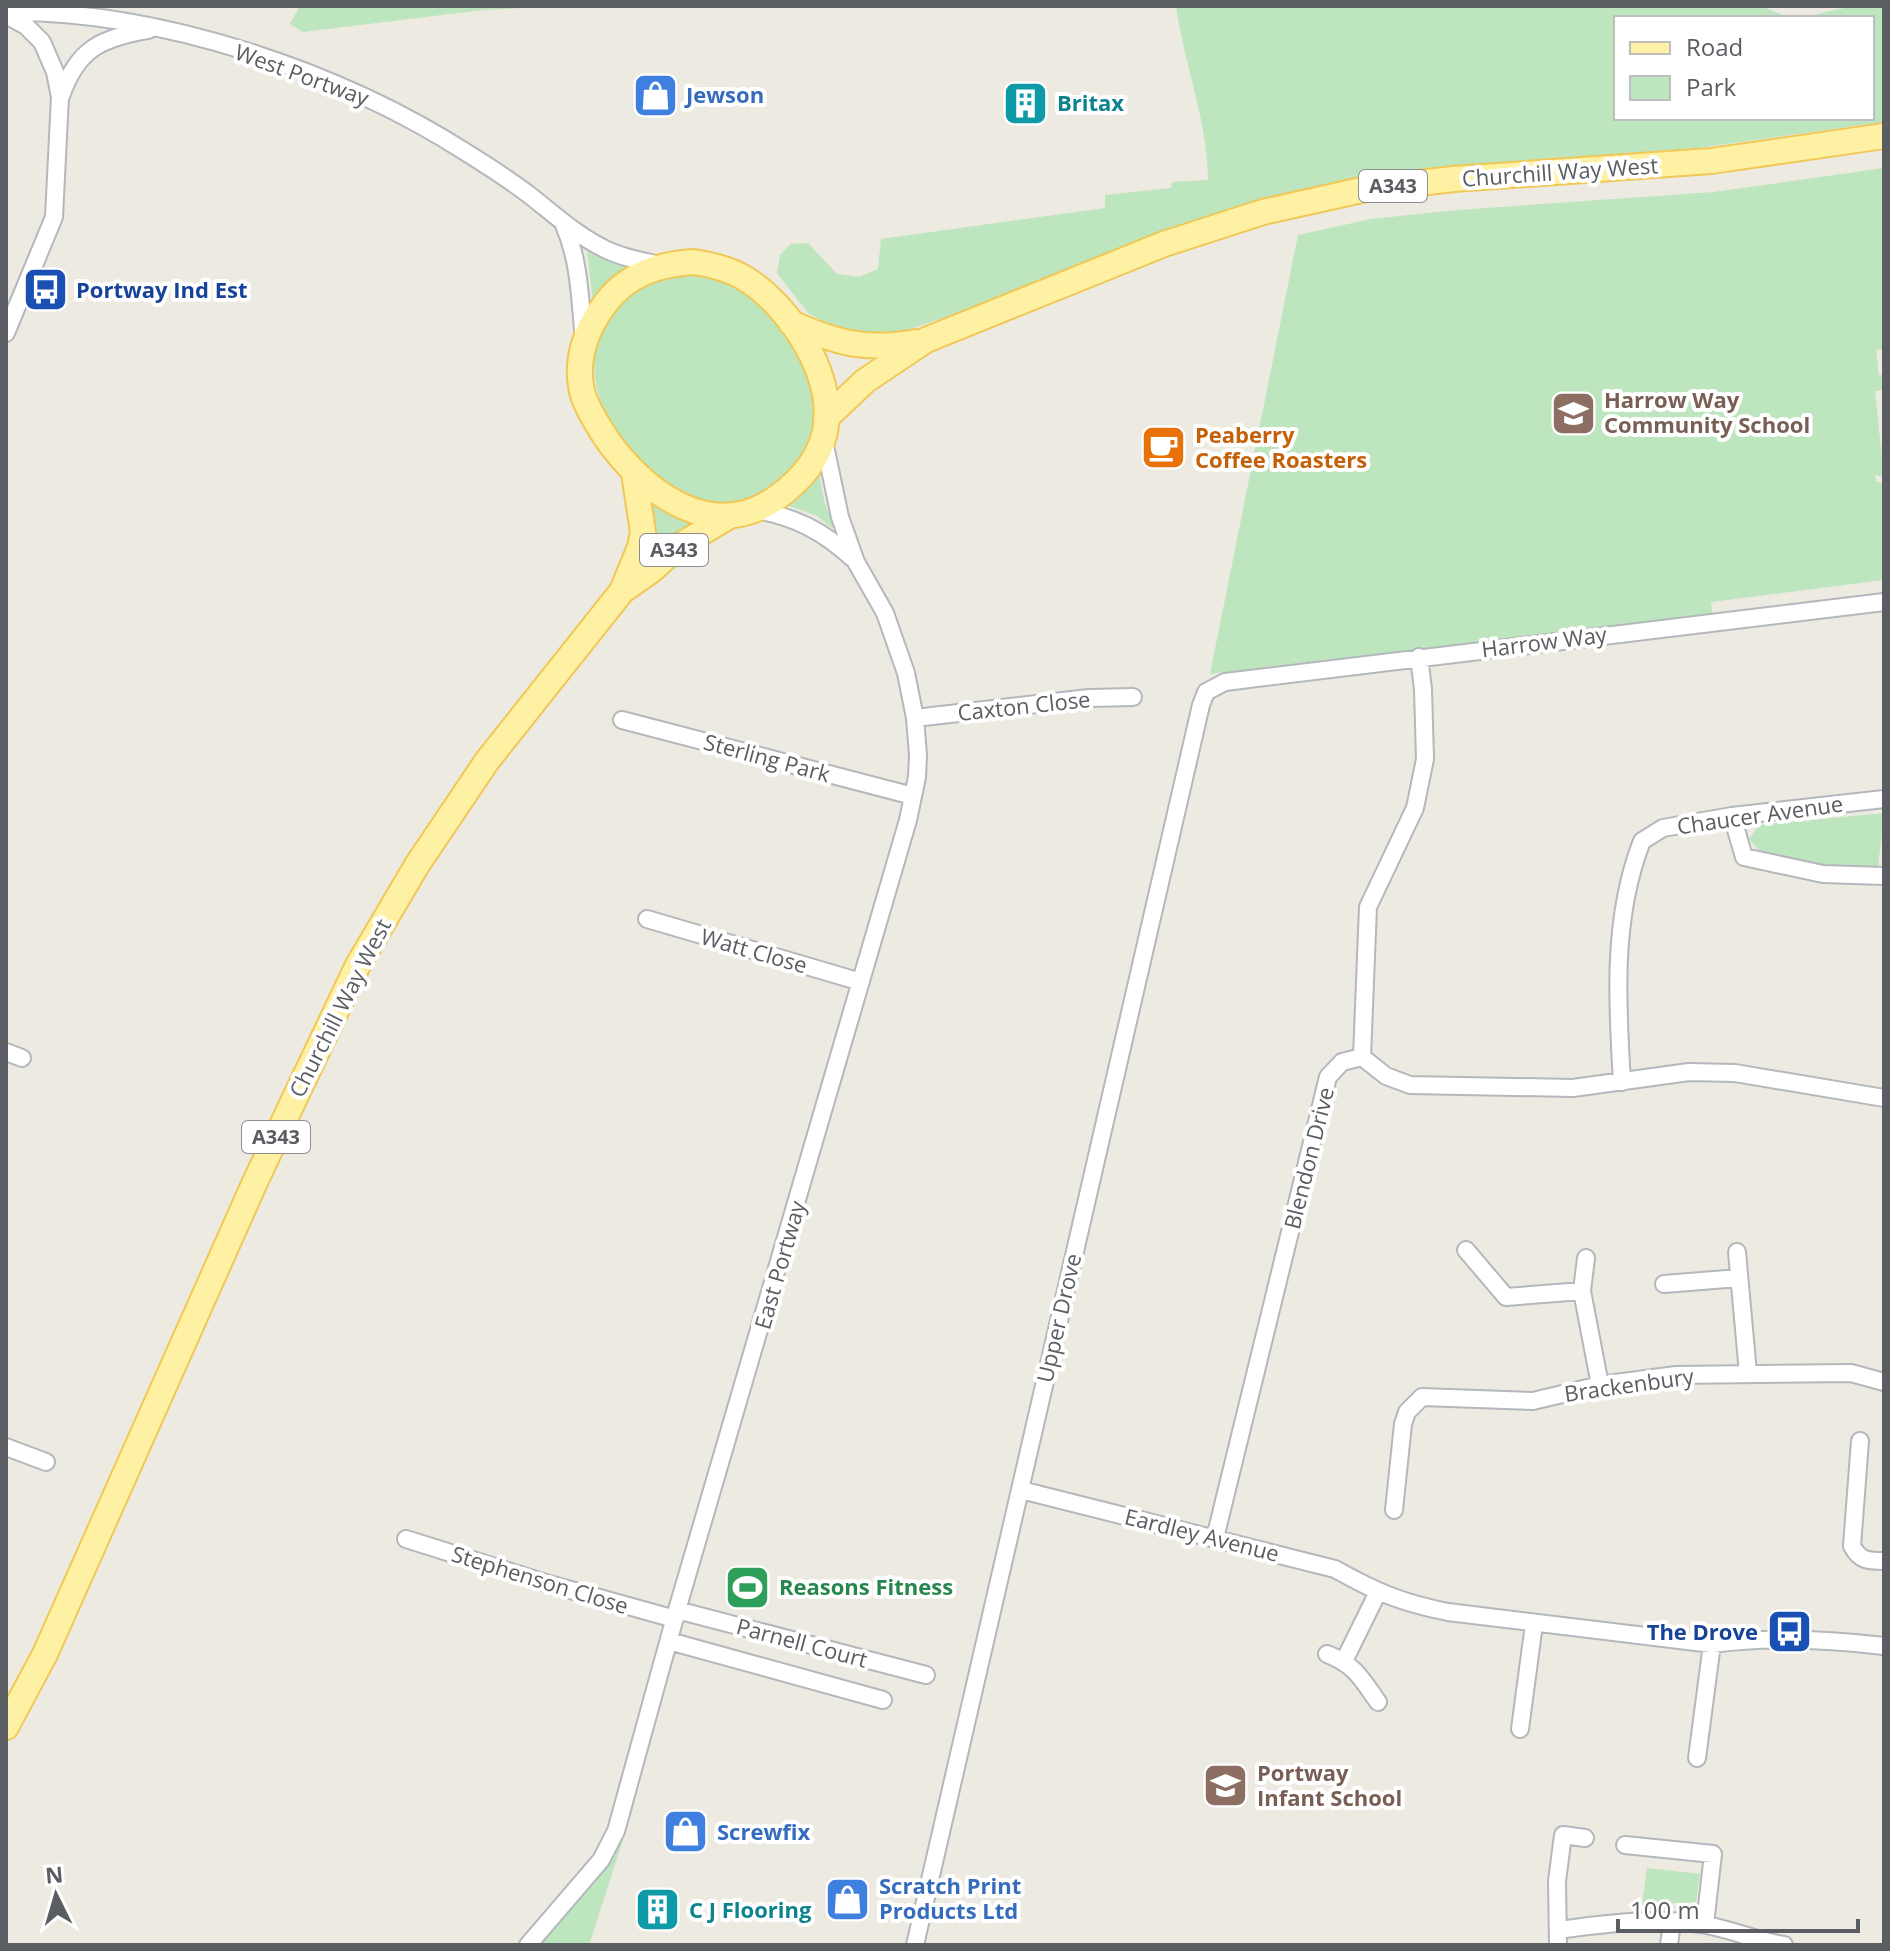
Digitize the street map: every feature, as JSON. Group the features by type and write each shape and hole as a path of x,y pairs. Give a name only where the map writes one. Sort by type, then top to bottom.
{"main road":[{"name":"Churchill Way West","path":"791,323 829,338 866,347 888,347 926,340 1164,244 1263,212 1366,189 1454,179 1711,161 1884,136"},
{"name":"Churchill Way West","path":"731,515 682,507 654,491 634,473 600,429 584,396 581,370 584,342 593,321 610,297 634,276 661,266 694,262 737,273 770,299 791,323 820,373 825,429"},
{"name":"Churchill Way West","path":"622,591 676,548 731,515 769,504 799,478 825,429 865,381 926,340"},
{"name":"Churchill Way West","path":"6,1727 45,1654 249,1195 358,965 417,865 487,761 622,591 643,532 634,473"}],"street":[{"name":"West Portway","path":"6,13 75,14 155,29 283,65 376,101 440,137 507,179 564,225 607,251 661,266"},
{"path":"6,13 26,26 42,42 55,72 60,97 54,217 6,333"},
{"path":"60,97 72,67 88,51 117,37 155,29"},
{"path":"564,225 576,266 584,342"},
{"path":"825,429 835,501 856,562"},
{"path":"756,510 814,527 856,562"},
{"name":"East Portway","path":"528,1945 601,1860 609,1846 908,820 918,755 915,718 897,640 856,562"},
{"name":"Harrow Way","path":"1206,692 1225,682 1884,602"},
{"path":"1419,657 1425,759 1415,808 1368,907 1362,1057 1386,1076 1410,1085 1573,1088 1689,1072 1735,1073 1884,1098"},
{"name":"Upper Drove","path":"915,1945 1206,692"},
{"name":"Caxton Close","path":"915,718 1089,698 1133,697"},
{"name":"Sterling Park","path":"622,720 913,796"},
{"name":"Chaucer Avenue","path":"1622,1082 1617,1011 1619,948 1642,841 1663,828 1732,816 1884,799"},
{"path":"1732,816 1744,857 1823,874 1884,876"},
{"name":"Watt Close","path":"647,919 861,982"},
{"name":"Blendon Drive","path":"1215,1538 1328,1077 1342,1062 1362,1057"},
{"path":"1466,1250 1506,1297 1582,1291"},
{"path":"1737,1252 1748,1373"},
{"path":"1586,1258 1582,1291 1600,1385"},
{"path":"1664,1284 1739,1278"},
{"name":"Brackenbury","path":"1394,1510 1403,1424 1407,1412 1422,1397 1533,1401 1600,1385 1676,1375 1851,1373 1884,1382"},
{"path":"1860,1441 1852,1546 1857,1556 1867,1561 1884,1561"},
{"path":"6,1447 46,1462"},
{"name":"Eardley Avenue","path":"1021,1490 1335,1569 1408,1604 1534,1624 1712,1644 1755,1638 1843,1641 1884,1646"},
{"name":"Stephenson Close","path":"406,1539 549,1584 676,1615"},
{"path":"1344,1661 1378,1592"},
{"name":"Parnell Court","path":"676,1615 926,1675"},
{"path":"1520,1729 1534,1624"},
{"path":"669,1641 883,1700"},
{"path":"1697,1758 1712,1644"},
{"path":"1327,1654 1354,1668 1378,1702"},
{"path":"1585,1838 1558,1834 1558,1938 1613,1924 1672,1922 1705,1924 1784,1945"},
{"path":"1625,1845 1713,1854 1705,1924"},
{"path":"1669,1945 1672,1922"}],"green space":[{"path":"300,6 564,6 483,10 303,32 290,24"},
{"path":"1176,6 1762,6 1784,16 1614,16 1614,120 1874,120 1874,16 1809,16 1853,6 1884,6 1884,122 1698,148 1403,171 1272,196 1219,213 988,303 892,335 842,332 808,313 777,273 780,255 791,244 808,243 837,274 859,277 878,269 881,239 1105,208 1105,195 1171,188 1172,182 1208,180 1200,115"},
{"name":"Harrow Way Community School","path":"1884,168 1884,349 1876,350 1879,375 1884,375 1884,390 1875,391 1884,477 1875,475 1876,481 1884,484 1884,580 1711,602 1712,614 1210,674 1298,235 1371,219 1714,192"},
{"path":"587,251 630,268 593,303"},
{"path":"691,272 727,280 754,299 789,341 809,375 816,409 808,446 786,479 758,497 709,503 677,494 620,437 600,399 595,378 595,357 599,337 610,316 638,286 660,277"},
{"path":"819,473 825,504 835,526 832,528 817,516 784,504"},
{"path":"652,502 698,521 647,566 654,519"},
{"path":"1884,813 1878,868 1819,864 1763,855 1749,839 1759,825"},
{"path":"634,1806 589,1945 540,1945 610,1860"},
{"path":"1647,1868 1700,1874 1696,1902 1642,1905"}],"place":[{"name":"Jewson","path":"655,95"},
{"name":"Britax","path":"1026,103"},
{"name":"Portway Ind Est","path":"45,290"},
{"name":"Harrow Way Community School","path":"1573,413"},
{"name":"Peaberry Coffee Roasters","path":"1164,448"},
{"name":"Reasons Fitness","path":"748,1587"},
{"name":"The Drove","path":"1789,1632"},
{"name":"Portway Infant School","path":"1226,1786"},
{"name":"Screwfix","path":"686,1832"},
{"name":"Scratch Print Products Ltd","path":"848,1899"},
{"name":"C J Flooring","path":"658,1910"}]}
